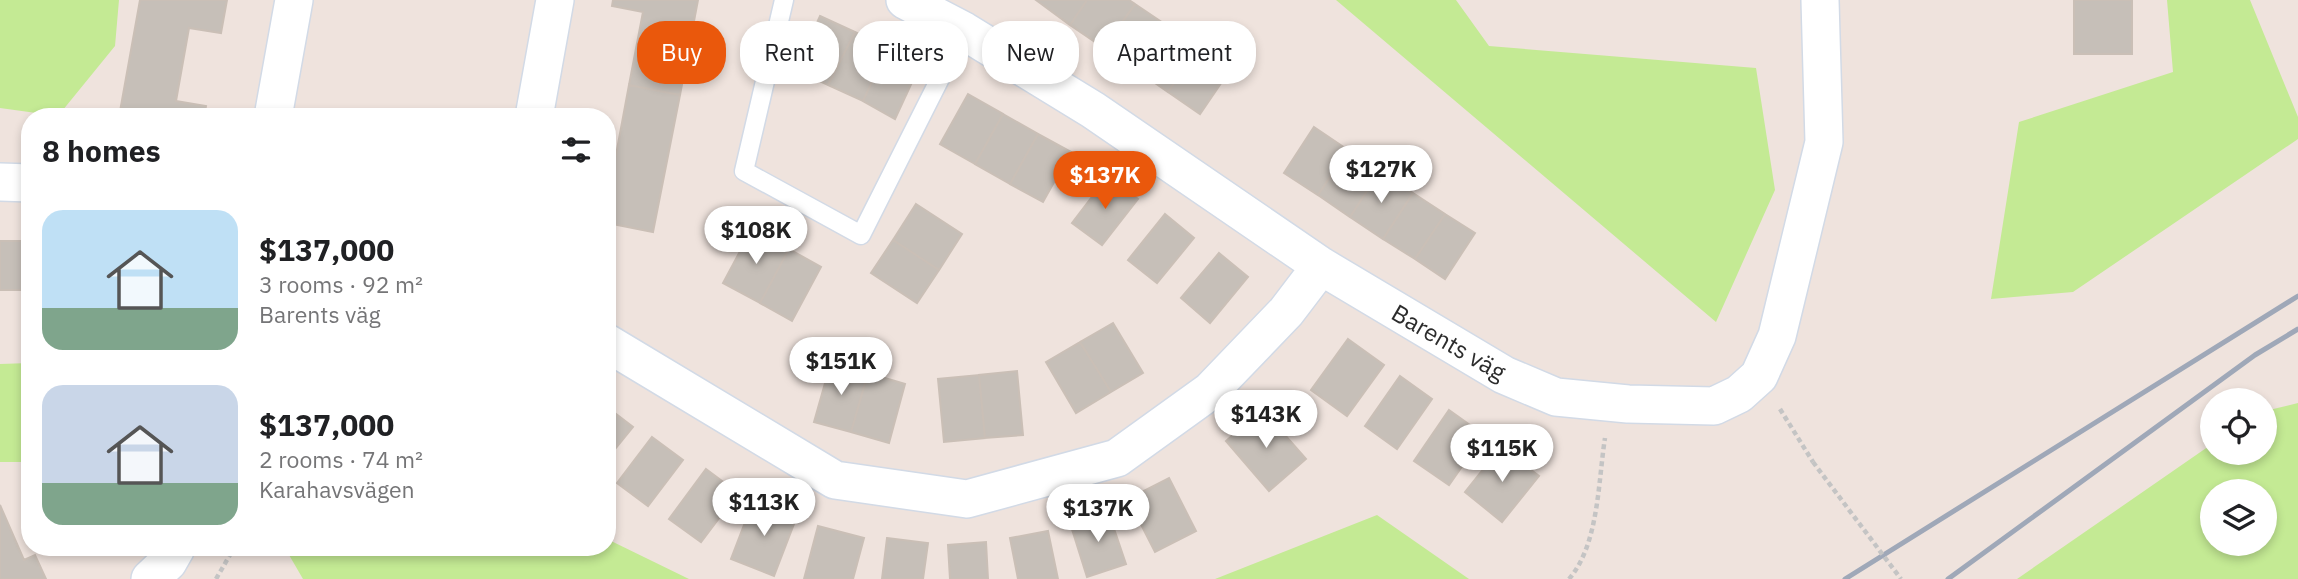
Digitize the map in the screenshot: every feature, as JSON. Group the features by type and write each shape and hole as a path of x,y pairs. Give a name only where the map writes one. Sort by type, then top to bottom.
{"street":[{"path":"275,108 294,0"},
{"path":"536,108 555,0"},
{"name":"Barents väg","path":"905,0 945,21"},
{"name":"Barents väg","path":"968,33 1093,110 1321,266 1504,375 1556,397 1714,406 1739,394 1759,376 1777,336 1824,142 1820,0"},
{"path":"0,182 21,183"},
{"path":"616,349 835,480 967,499 1117,458 1210,391 1286,312 1321,266"},
{"path":"150,579 171,556"}],"lane":[{"path":"784,0 744,171 861,236 937,84"}],"path":[{"path":"1759,376 1812,462 1900,579"},
{"path":"1569,579 1580,566 1592,523 1611,402"},
{"path":"216,579 229,556"}],"green space":[{"path":"0,0 119,0 115,46 65,108 21,108 21,111 0,108"},
{"path":"1336,0 1456,0 1489,46 1756,68 1775,190 1716,322"},
{"path":"2167,0 2250,0 2298,117 2298,139 2073,292 1991,299 2019,122 2173,72"},
{"path":"21,363 21,462 0,462 0,364"},
{"path":"2298,403 2298,579 2017,579 2200,452 2200,465 2277,465 2277,408"},
{"path":"1377,515 1469,579 1215,579"},
{"path":"616,543 689,579 303,579 290,556 616,556"}],"building":[{"path":"140,0 227,0 221,33 189,28 176,101 206,108 121,108"},
{"path":"613,0 698,0 694,21 641,21 643,12 612,6"},
{"path":"1036,0 1087,0 1073,21 1065,21"},
{"path":"1087,0 1129,0 1135,4 1123,21 1093,21 1093,41 1079,31 1079,21 1073,21"},
{"path":"2074,0 2132,0 2132,54 2074,54"},
{"path":"1135,4 1160,21 1123,21"},
{"path":"820,16 831,21 818,21"},
{"path":"839,25 853,31 839,63"},
{"path":"853,36 853,84 871,84 863,101 828,85 839,84 839,63"},
{"path":"637,43 637,84 682,84 680,95 629,85"},
{"path":"871,84 911,84 895,119 863,101"},
{"path":"1157,84 1173,84 1168,92"},
{"path":"1173,84 1220,84 1200,114 1168,92"},
{"path":"629,85 680,95 653,232 616,225 616,155"},
{"path":"968,94 1003,114 975,164 940,144"},
{"path":"1003,114 1038,134 1010,184 975,164"},
{"path":"1314,127 1348,150 1318,195 1284,173"},
{"path":"1038,134 1071,152 1043,202 1010,184"},
{"path":"1348,150 1380,171 1350,217 1318,195"},
{"path":"1380,171 1413,193 1383,239 1350,217"},
{"path":"1108,176 1138,199 1102,245 1072,223"},
{"path":"1413,193 1445,214 1415,259 1383,239"},
{"path":"916,204 962,234 939,270 893,240"},
{"path":"1165,214 1194,238 1157,283 1128,260"},
{"path":"1445,214 1475,233 1445,279 1415,259"},
{"path":"752,229 789,249 760,303 723,283"},
{"path":"893,240 939,270 917,303 871,273"},
{"path":"0,241 21,241 21,290 0,290"},
{"path":"789,249 821,267 792,321 760,303"},
{"path":"1219,253 1248,277 1210,323 1181,298"},
{"path":"1113,323 1143,373 1111,392 1080,342"},
{"path":"1348,339 1384,365 1347,416 1311,390"},
{"path":"1080,342 1111,392 1076,413 1046,362"},
{"path":"831,362 868,373 851,432 814,422"},
{"path":"1017,371 1023,435 985,438 979,375"},
{"path":"868,373 905,384 889,443 851,432"},
{"path":"979,375 985,438 944,442 938,379"},
{"path":"1400,376 1432,399 1397,449 1365,426"},
{"path":"1262,409 1306,459 1269,491 1226,441"},
{"path":"1449,410 1484,435 1449,485 1414,461"},
{"path":"616,414 633,427 616,448"},
{"path":"652,437 683,460 648,506 617,483"},
{"path":"1501,447 1539,476 1502,522 1465,492"},
{"path":"706,469 738,493 701,542 669,519"},
{"path":"1169,478 1196,531 1155,552 1128,499"},
{"path":"754,499 797,516 774,576 731,559"},
{"path":"0,505 21,556 24,560 35,556 46,579 0,579"},
{"path":"1108,511 1126,564 1087,577 1070,523"},
{"path":"818,526 864,538 853,579 804,579"},
{"path":"1048,531 1058,579 1018,579 1010,538"},
{"path":"887,538 928,543 923,579 882,579"},
{"path":"986,542 988,579 950,579 948,545"}],"railway":[{"path":"1845,579 2298,296"},
{"path":"1948,579 2255,355 2298,329"}]}
